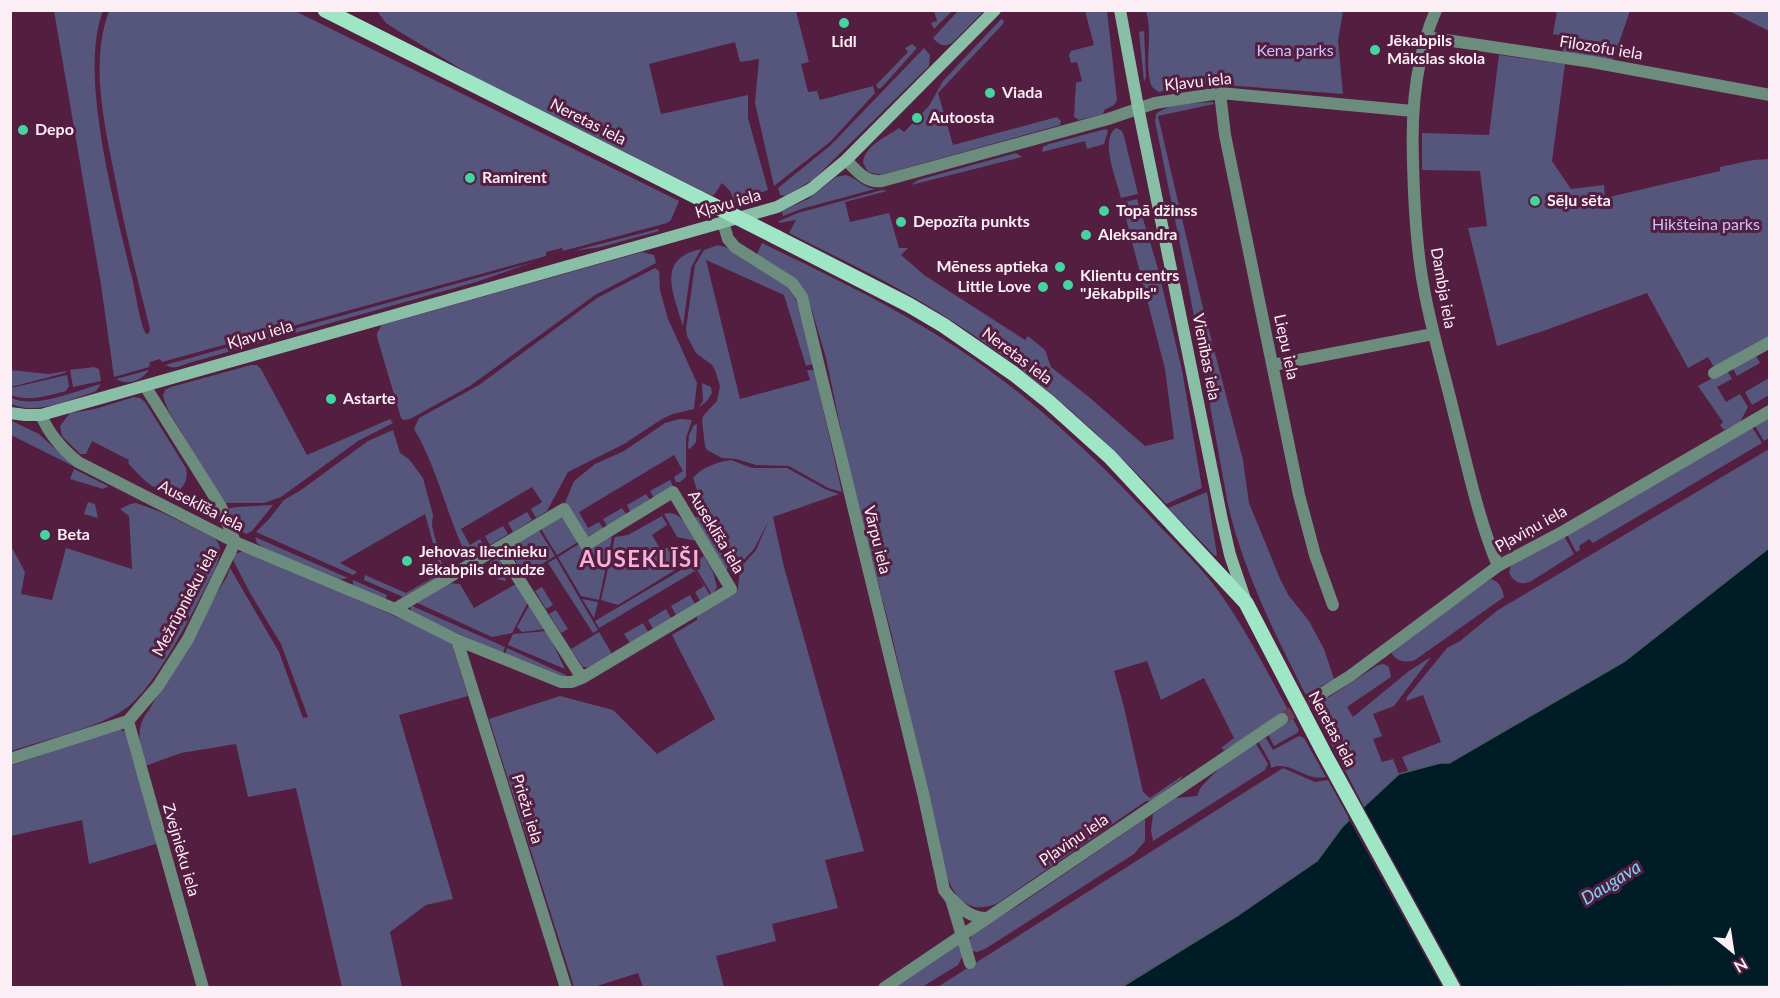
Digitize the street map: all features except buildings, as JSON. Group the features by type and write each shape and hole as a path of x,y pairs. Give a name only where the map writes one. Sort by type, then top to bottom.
{"main road":[{"name":"Neretas iela","path":"325,10 342,14 909,305 961,337 1014,374 1066,417 1110,457 1246,603 1324,753 1453,987"}],"street":[{"path":"846,160 995,10"},
{"name":"Vienības iela","path":"1120,10 1222,519 1230,555 1246,603"},
{"name":"Dambja iela","path":"1436,10 1419,61 1413,111 1415,227 1424,288 1477,509 1498,566"},
{"name":"Filozofu iela","path":"1426,37 1592,62 1770,95"},
{"name":"Kļavu iela","path":"41,415 788,202 824,180 846,160 867,179 874,182 882,181 1108,119 1138,107 1220,93 1413,111"},
{"name":"Liepu iela","path":"1220,93 1225,135 1299,495 1315,555 1333,604"},
{"name":"Vārpu iela","path":"723,222 728,239 735,247 792,283 802,297 923,793 944,890 951,899 970,963"},
{"path":"1273,365 1434,333"},
{"path":"1714,373 1770,342"},
{"name":"Mežrūpnieku iela","path":"128,721 158,686 188,639 235,542 221,507 146,386"},
{"name":"Pļaviņu iela","path":"1321,694 1350,676 1498,566 1564,531 1770,411"},
{"path":"10,413 25,416 41,415"},
{"name":"Auseklīša iela","path":"41,415 50,433 78,462 235,542 395,609 457,640 561,682 571,682 582,678 730,589 672,492 586,545 564,508 395,609"},
{"path":"499,548 582,678"},
{"name":"Priežu iela","path":"457,640 566,987"},
{"name":"Pļaviņu iela","path":"885,987 1282,719"},
{"path":"10,759 128,721"},
{"name":"Zvejnieku iela","path":"128,721 203,987"},
{"path":"951,899 962,910 979,918 987,918"}],"green space":[{"path":"54,11 103,11 96,38 97,105 109,180 146,334 150,329 118,193 103,112 100,51 109,11 295,11 679,201 671,220 667,223 563,251 562,248 546,252 546,256 162,362 160,359 150,362 149,367 114,377 101,285"},
{"path":"377,11 796,11 809,62 801,64 808,92 817,91 820,100 873,86 875,93 830,142 774,186 755,103 759,59 740,62 735,42 649,64 661,114 748,95 748,118 768,190 733,204 731,192 722,183 714,195 711,195 474,77 386,23"},
{"path":"934,11 952,11 934,29 931,23 937,21"},
{"path":"958,11 984,11 952,43 939,44 933,38"},
{"path":"1085,11 1107,11 1117,100 1114,105 1104,110 1103,114 1079,120 1074,117 1076,83 1082,81 1077,62 1071,63 1069,55 1071,51 1094,45"},
{"name":"Kena parks","path":"1146,11 1343,11 1338,41 1343,94 1224,85 1193,85 1159,92 1153,88 1150,81 1149,28"},
{"path":"1557,11 1630,11 1613,60 1564,53 1563,36 1553,34"},
{"path":"1729,11 1769,11 1769,31"},
{"path":"1001,19 1004,21 1003,24 938,93 953,145 1057,117 1061,121 1060,125 881,175 868,172 863,163 871,147 899,128 904,132 929,106 943,81"},
{"path":"1144,31 1146,77 1144,82 1139,32"},
{"path":"912,44 917,48 878,89 876,85 908,52 905,48"},
{"path":"924,48 930,55 929,66 814,179 786,196 780,195 778,188 831,145"},
{"name":"Hikšteina parks","path":"1499,55 1565,64 1552,161 1571,189 1604,185 1605,198 1720,171 1720,167 1769,159 1769,337 1715,369 1708,357 1688,368 1647,293 1497,346 1468,228 1487,226 1480,171 1422,170 1422,133 1489,135"},
{"path":"1213,102 1214,104 1158,116 1202,304 1243,460 1249,503 1281,581 1289,596 1309,621 1324,649 1334,679 1321,686 1319,690 1325,697 1329,697 1378,665 1384,664 1389,667 1391,677 1347,707 1353,717 1409,671 1431,657 1394,706 1373,714 1382,736 1373,739 1382,762 1393,759 1399,774 1364,807 1267,616 1245,561 1228,505 1188,284 1155,121 1156,114 1167,108"},
{"path":"1116,128 1122,131 1124,136 1138,194 1121,198 1109,150 1111,133"},
{"path":"1106,129 1108,131 1104,144 1087,149 1085,141 1042,152 1043,147 1049,144"},
{"path":"1016,153 1022,157 911,185 918,180"},
{"path":"846,175 875,189 783,216 782,211 808,199 836,177"},
{"path":"882,190 887,191 845,202 850,222 889,213 899,248 908,248 901,255 924,275 1025,340 1028,336 1045,350 1051,367 1145,446 1174,439 1165,369 1122,203 1137,199 1157,265 1182,370 1202,488 1166,504 1082,420 990,346 907,293 789,233 796,220 779,223 798,213"},
{"path":"658,229 659,231 601,247 573,251"},
{"path":"762,243 866,295 958,348 1017,391 1072,438 1187,554 1214,585 1253,645 1299,730 1297,733 1274,746 1269,736 1274,718 1224,750 1221,748 1234,738 1204,678 1161,700 1147,661 1114,671 1143,792 1150,798 1182,776 1181,779 998,903 980,907 972,906 960,898 946,875 892,636 851,479 826,358 811,307 803,289 756,256"},
{"path":"718,245 767,269 787,286 802,318 813,364 806,366 784,295 706,260 740,399 810,380 807,370 814,370 842,492 828,488 789,466 756,465 736,459 722,458 707,450 703,416 717,401 720,386 715,370 696,353 686,329 695,265 704,250"},
{"path":"701,249 691,268 683,326 671,279 673,269 678,261 687,254"},
{"path":"642,252 654,255 656,263 595,295 470,386 410,419 401,418 377,337 382,325"},
{"path":"534,262 476,282 180,366 165,365"},
{"path":"655,268 659,271 660,290 668,319 697,383 694,409 662,419 624,444 568,472 547,511 536,518 531,509 542,502 532,487 461,529 470,545 480,539 485,548 468,559 430,460 414,429 419,418 479,385 597,298"},
{"path":"1755,354 1760,363 1737,376 1732,367"},
{"path":"257,365 261,369 307,455 390,419 393,423 358,441 281,497 264,503 224,503 168,410 163,396 165,390 171,387"},
{"path":"94,367 99,369 101,381 73,387 70,370"},
{"path":"10,370 49,374 67,371 11,387"},
{"path":"149,370 134,381 125,382 116,379"},
{"path":"1727,370 1732,379 1717,387 1726,402 1740,394 1748,407 1740,422 1724,430 1720,425 1723,422 1698,386"},
{"path":"67,375 69,386 66,391 31,398 11,395 11,388"},
{"path":"1769,378 1769,395 1752,405 1745,392"},
{"path":"702,383 711,387 712,393 707,401 698,408 703,401"},
{"path":"101,384 96,391 51,406 30,408 11,404 11,398 21,401 44,400"},
{"path":"134,397 145,402 186,468 186,481 178,491 157,489 138,474 128,463 129,460 92,441 86,454 80,454 62,436 60,426 70,413 95,409"},
{"path":"1769,415 1769,438 1764,441 1755,426"},
{"path":"680,419 692,420 686,438 686,477 676,482 674,477 683,471 674,455 579,512 588,528 599,522 603,528 587,537 565,503 574,481 595,464 624,451 665,423"},
{"path":"10,420 39,434 75,467 11,435"},
{"path":"697,424 696,442 690,449 688,448 689,435 694,425"},
{"path":"1752,427 1762,443 1593,543 1589,539 1579,546 1580,550 1576,552 1567,534"},
{"path":"393,430 400,453 409,459 423,478 444,572 403,597 364,580 365,575 406,593 441,573 425,514 340,563 357,572 353,575 256,532 284,500 368,441"},
{"path":"1769,449 1769,548 1625,661 1449,763 1408,771 1402,757 1441,742 1423,695 1406,701 1407,697 1447,648 1460,641 1498,610"},
{"path":"731,460 752,468 787,468 839,494 773,517 784,567 864,851 825,860 838,908 772,924 776,941 716,956 724,987 643,987 638,973 594,987 574,987 489,719 560,696 613,710 657,754 715,719 672,635 697,620 697,615 738,589 740,568 756,550 769,520 754,549 740,564 736,564 701,502 693,478 710,466"},
{"path":"74,469 109,486 103,489 70,479"},
{"path":"670,480 673,486 654,498 650,491"},
{"path":"1207,492 1217,555 1215,556 1168,508"},
{"path":"646,494 650,500 630,512 627,505"},
{"path":"88,502 95,504 98,518 84,514"},
{"path":"136,503 161,512 214,538 220,549 215,569 186,626 160,669 132,703 119,713 94,725 11,751 10,544 25,572 21,594 52,600 66,548 132,569 129,516 120,509"},
{"path":"273,505 252,531 246,534 232,524 226,509 237,507"},
{"path":"622,508 626,514 607,526 603,519"},
{"path":"527,512 532,520 513,532 508,523"},
{"path":"669,513 682,519 696,541 677,537 664,514"},
{"path":"700,515 726,561 728,566 726,573 694,518"},
{"path":"558,516 564,518 578,542 557,555 539,526"},
{"path":"662,516 667,525 652,535 661,550 666,548 684,551 690,561 618,605 601,600 615,537 628,535"},
{"path":"503,526 508,534 490,545 485,536"},
{"path":"537,527 555,556 524,575 509,550 512,545"},
{"path":"1564,536 1574,554 1530,582 1515,581 1509,573 1511,565"},
{"path":"255,537 348,578 338,580 264,548 257,543"},
{"path":"612,537 599,600 581,596 558,557 579,544"},
{"path":"246,550 451,641 468,696 399,715 453,899 426,905 390,932 402,987 342,987 296,788 248,797 236,744 181,753 145,766 141,751 141,723 230,568 279,652 303,718 308,717 281,644 233,560 235,554"},
{"path":"704,556 713,572 717,587 712,595 693,563"},
{"path":"498,558 508,574 505,581 498,579 490,567 490,562"},
{"path":"556,558 598,630 593,633 548,563"},
{"path":"691,564 710,595 700,601 695,592 704,586 695,571 599,628 595,621"},
{"path":"1491,579 1500,586 1504,597 1415,660 1402,661 1392,654 1393,649"},
{"path":"353,580 387,595 385,601 353,585"},
{"path":"446,583 460,584 474,608 514,585 517,585 528,602 512,633 492,637 413,601"},
{"path":"542,587 553,605 546,609 535,591"},
{"path":"690,595 695,604 676,615 671,606"},
{"path":"582,599 598,602 594,618"},
{"path":"530,604 546,629 522,632 517,627"},
{"path":"410,605 505,647 503,653 415,615"},
{"path":"666,609 671,618 653,629 648,620"},
{"path":"556,610 568,629 561,633 549,614"},
{"path":"643,623 648,632 630,643 624,634"},
{"path":"547,631 565,669 508,645 513,634"},
{"path":"599,632 611,654 588,667 583,667 571,649"},
{"path":"507,648 566,675 565,679 505,654"},
{"path":"118,729 126,732 159,843 89,864 82,820 11,836 10,766"},
{"path":"1299,736 1304,738 1326,777 1318,778 1285,766 1271,768 1258,741 1266,738 1273,750"},
{"path":"1255,742 1268,764 1265,770 1153,841 1151,830 1153,814 1176,798 1197,796 1216,772"},
{"path":"1283,768 1315,782 1328,780 1350,820 1317,861 1240,914 1120,987 936,988"},
{"path":"1145,819 1145,841 1134,854 985,949 972,951 968,941 975,932 1019,905"},
{"path":"959,943 962,957 958,965 922,987 893,988"}],"water":[{"name":"Daugava","path":"1769,548 1769,986 1120,988 1240,914 1317,861 1342,827 1399,774 1440,763 1449,763 1625,661"}],"pier":[{"path":"1362,804 1463,987 1442,987 1348,818"}],"tunnel":[{"path":"1282,719 1321,694"}],"place":[{"name":"Lidl","path":"844,23"},
{"name":"Jēkabpils Mākslas skola","path":"1375,50"},
{"name":"Viada","path":"990,93"},
{"name":"Autoosta","path":"917,118"},
{"name":"Depo","path":"23,130"},
{"name":"Ramirent","path":"470,178"},
{"name":"Sēļu sēta","path":"1535,201"},
{"name":"Topā džinss","path":"1104,211"},
{"name":"Depozīta punkts","path":"901,222"},
{"name":"Aleksandra","path":"1086,235"},
{"name":"Mēness aptieka","path":"1060,267"},
{"name":"Klientu centrs \"Jēkabpils\"","path":"1068,285"},
{"name":"Little Love","path":"1043,287"},
{"name":"Astarte","path":"331,399"},
{"name":"Beta","path":"45,535"},
{"name":"Jehovas liecinieku Jēkabpils draudze","path":"407,561"}],"district":[{"name":"AUSEKLĪŠI","path":"640,560"}]}
